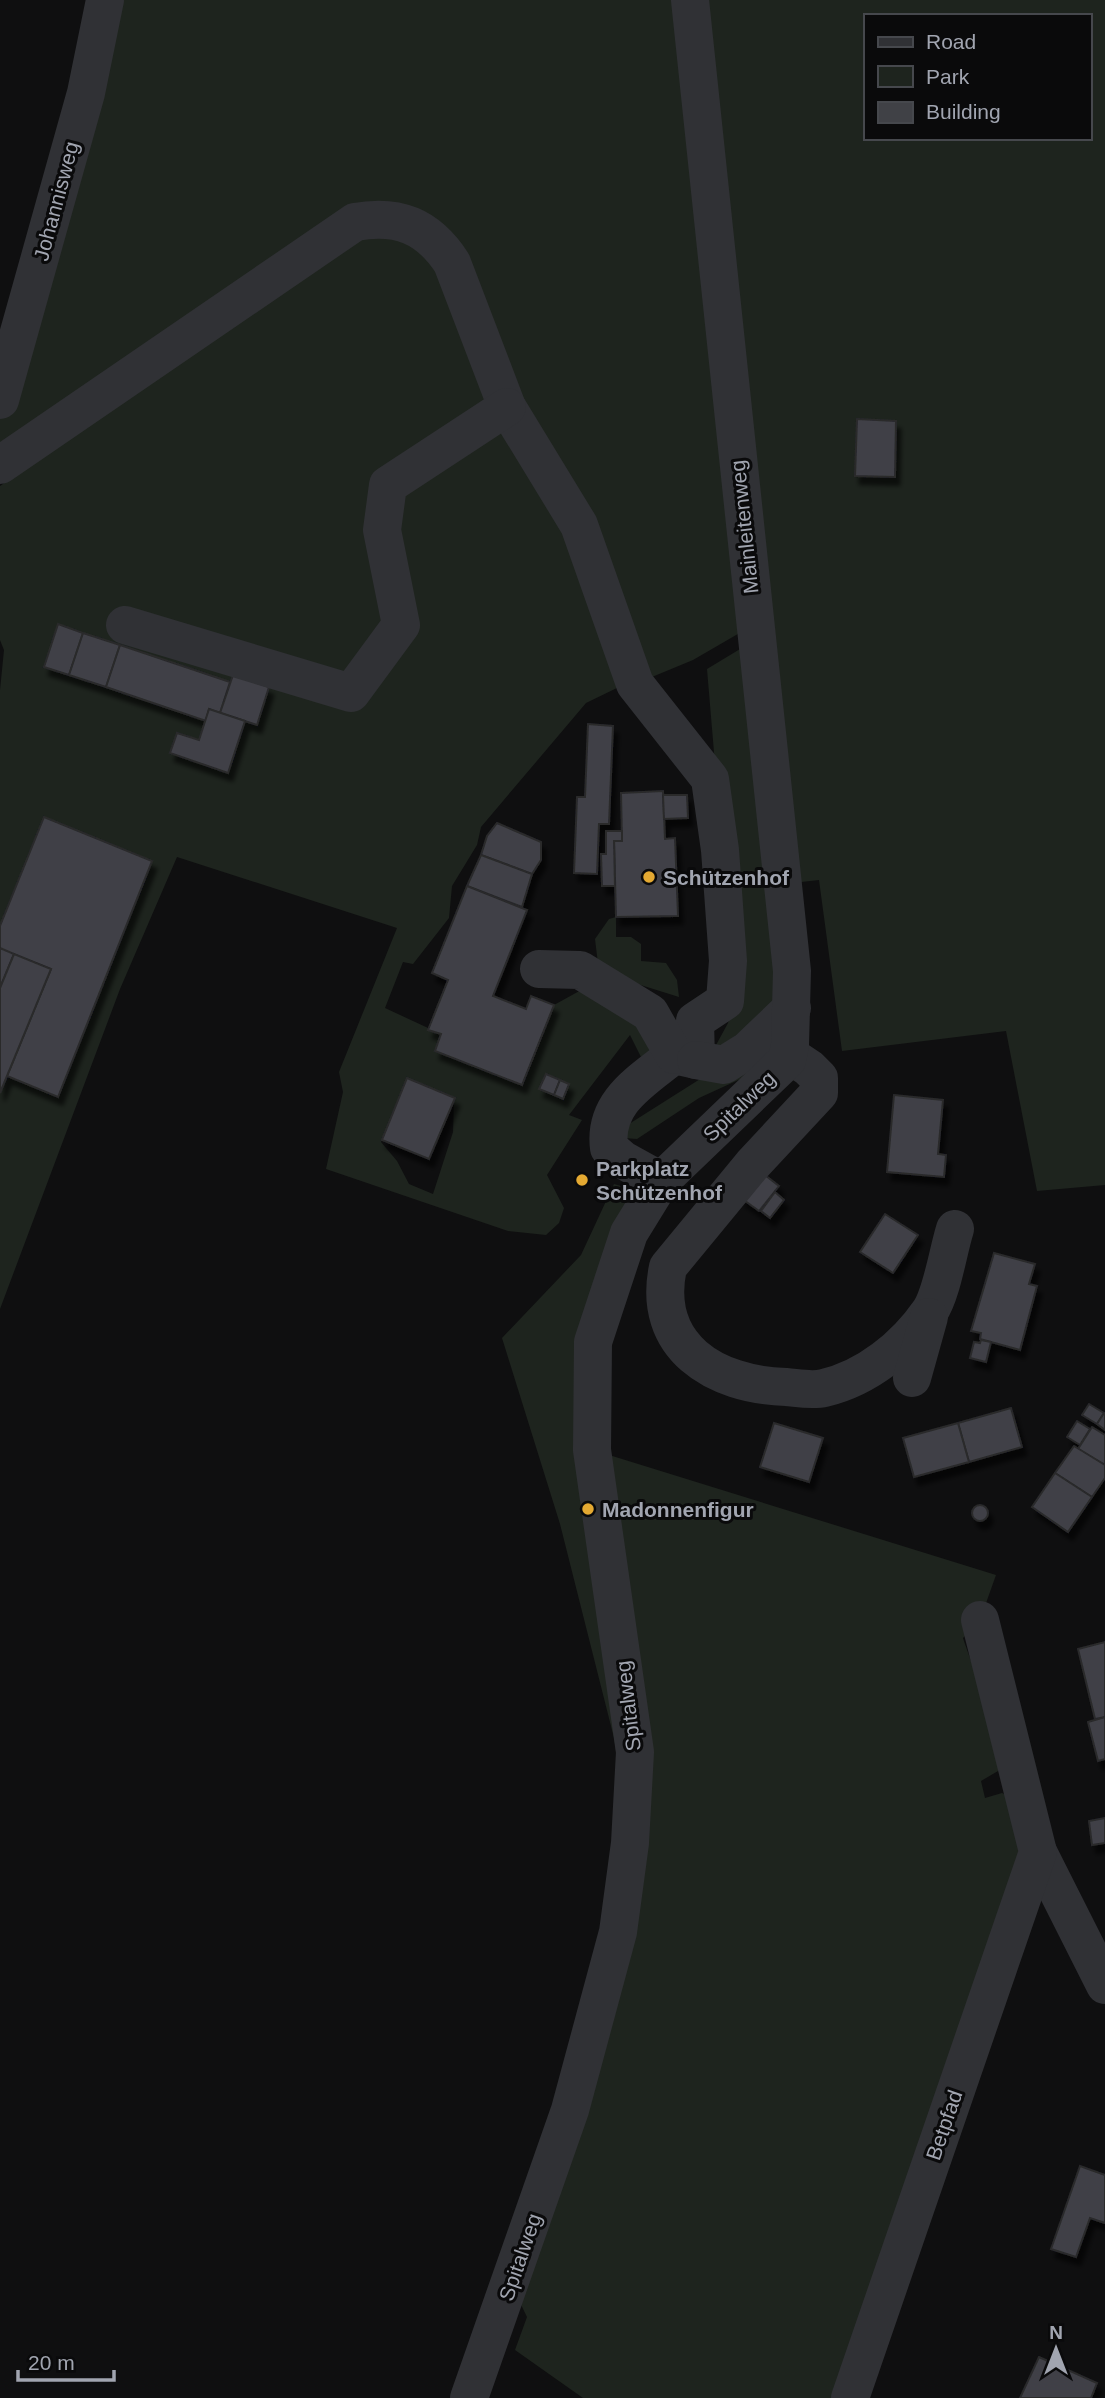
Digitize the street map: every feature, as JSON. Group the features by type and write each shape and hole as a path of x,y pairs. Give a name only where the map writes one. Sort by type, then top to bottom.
{"street":[{"name":"Johannisweg","path":"0,400 86,93 104,0"},
{"name":"Mainleitenweg","path":"690,0 792,971 788,1057"},
{"path":"0,465 333,234 355,222 375,218 409,223 425,231 440,245 452,263 507,407 579,526 635,684 710,779 720,850 729,982 725,1001 695,1021 685,1058"},
{"path":"125,625 351,693 401,625 382,530 388,485 507,407"},
{"path":"539,969 580,970 650,1013 685,1058"},
{"path":"661,1181 623,1160 609,1148 606,1128 618,1104 634,1088 685,1058 724,1065 748,1050 792,1008"},
{"path":"788,1057 810,1068 818,1078 819,1094 752,1165 668,1267 664,1286 665,1312 677,1339 719,1375 765,1387 822,1388 873,1369 906,1339 931,1309"},
{"name":"Spitalweg","path":"469,2398 570,2110 618,1932 630,1843 635,1752 592,1450 593,1342 629,1233 661,1181 788,1057"},
{"path":"912,1378 955,1229"},
{"path":"980,1620 1038,1852 1105,1985"},
{"name":"Betpfad","path":"850,2398 1038,1852"}],"green space":[{"path":"92,0 679,0 743,631 693,660 635,684 452,263 394,219 0,465 0,359"},
{"path":"701,0 1105,0 1105,1185 1037,1191 1006,1031 842,1051 819,880 792,883"},
{"path":"377,233 432,252 562,528 621,686 586,703 481,827 477,845 452,886 449,918 413,964 403,962 385,1008 441,1034 435,1051 522,1085 554,1005 583,989 666,1040 641,1057 630,1035 569,1115 582,1120 547,1175 564,1208 559,1223 546,1235 508,1231 326,1169 343,1092 339,1072 397,928 177,857 120,989 0,1309 0,690 4,650 0,640 0,486 358,239","holes":["546,1074 568,1084 562,1099 539,1088","407,1079 454,1098 453,1132 433,1194 409,1184 397,1161 381,1142"]},
{"path":"750,643 782,997 709,1058 728,1023 735,1002 707,669"},
{"path":"616,917 616,937 631,937 641,944 641,961 666,963 677,980 679,997 599,972 595,939 609,919"},
{"path":"767,1067 699,1098 637,1139 624,1138 629,1124 708,1074"},
{"path":"614,1184 642,1192 629,1233 593,1450 996,1575 980,1620 963,1638 997,1741 998,1771 981,1781 985,1798 1002,1793 1028,1807 1038,1852 850,2398 583,2398 515,2350 527,2317 511,2284 630,1843 614,1738 560,1524 502,1338 581,1255"}],"building":[{"path":"857,419 896,421 895,477 855,476"},
{"path":"58,624 83,633 69,675 44,667"},
{"path":"83,633 120,645 106,687 69,675"},
{"path":"120,645 230,682 220,713 209,709 206,721 106,687"},
{"path":"233,675 269,687 257,725 220,713"},
{"path":"209,709 245,721 228,773 170,753 177,733 199,740"},
{"path":"588,724 613,726 609,824 599,824 597,874 574,873 577,797 585,797"},
{"path":"663,791 665,839 675,838 678,916 616,917 614,841 622,841 621,793"},
{"path":"663,795 687,795 688,818 664,819"},
{"path":"44,817 152,861 58,1097 7,1076 51,969 0,949 0,926"},
{"path":"497,823 541,842 541,860 532,874 481,855 487,836"},
{"path":"606,831 622,831 622,841 614,841 615,886 602,886 601,854 606,854"},
{"path":"481,855 532,874 522,907 467,886"},
{"path":"467,886 527,910 493,996 526,1009 531,996 554,1005 522,1085 435,1051 441,1034 428,1030 448,980 432,973"},
{"path":"0,948 14,954 0,988"},
{"path":"14,954 51,969 0,1093 0,988"},
{"path":"546,1074 560,1080 554,1095 539,1089"},
{"path":"407,1078 455,1098 429,1159 382,1140"},
{"path":"560,1080 569,1084 563,1099 554,1095"},
{"path":"894,1095 943,1100 938,1154 946,1155 944,1177 887,1172"},
{"path":"761,1172 779,1186 759,1211 741,1198"},
{"path":"775,1192 784,1200 770,1218 761,1211"},
{"path":"885,1214 918,1235 893,1273 860,1252"},
{"path":"994,1253 1035,1264 1029,1284 1037,1286 1020,1350 980,1339 981,1333 971,1331"},
{"path":"981,1340 991,1342 986,1362 970,1358 974,1342 980,1343"},
{"path":"1089,1404 1104,1413 1097,1424 1082,1415"},
{"path":"1011,1408 1022,1447 969,1462 958,1423"},
{"path":"1105,1414 1105,1430 1097,1424"},
{"path":"1077,1421 1090,1429 1080,1445 1067,1437"},
{"path":"774,1423 823,1438 809,1482 760,1467"},
{"path":"958,1423 969,1462 914,1477 903,1438"},
{"path":"1092,1427 1105,1435 1105,1465 1078,1449"},
{"path":"1074,1446 1105,1465 1105,1478 1092,1497 1055,1473"},
{"path":"1055,1473 1092,1497 1068,1532 1032,1507"},
{"path":"980,1505 986,1507 986,1519 980,1521 974,1519 972,1513 974,1507"},
{"path":"1105,1642 1105,1717 1095,1719 1078,1649"},
{"path":"1105,1717 1105,1759 1098,1761 1088,1722"},
{"path":"1105,1818 1105,1843 1092,1845 1089,1821"},
{"path":"1080,2166 1105,2175 1105,2223 1090,2218 1076,2257 1051,2249"},
{"path":"1039,2357 1097,2383 1091,2398 1020,2398"}],"place":[{"name":"Schützenhof","path":"649,877"},
{"name":"Parkplatz Schützenhof","path":"582,1180"},
{"name":"Madonnenfigur","path":"588,1509"}]}
